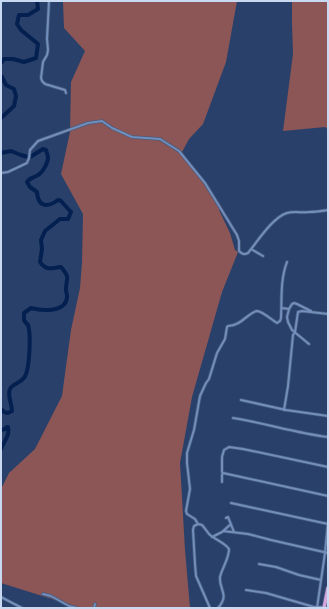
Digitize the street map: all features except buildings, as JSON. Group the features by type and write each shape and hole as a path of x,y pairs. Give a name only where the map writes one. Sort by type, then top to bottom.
{"highway":[{"path":"325,607 328,588"}],"street":[{"path":"49,1 47,36 49,47 43,62 41,78 46,84 64,89 66,90 66,93"},
{"path":"1,173 8,172 28,162 30,150 38,142 88,123 102,121 112,128 132,137 160,139 179,151 205,183 237,235 239,241 239,251 242,254 248,253 269,227 278,218 285,214 292,212 328,210"},
{"path":"251,249 263,256"},
{"path":"218,608 224,598 220,578 229,551 227,546 212,537 202,525 198,524 195,519 186,513 190,489 187,453 194,430 200,396 209,379 217,352 225,339 226,327 233,326 257,311 277,323 279,322 282,308 282,284 287,262"},
{"path":"309,344 292,330 287,317 289,309 292,304 295,303 312,312"},
{"path":"282,308 289,309"},
{"path":"284,410 293,335 295,332 298,312 301,310 328,314"},
{"path":"240,400 284,410 328,416"},
{"path":"233,418 328,437"},
{"path":"222,482 223,452 229,447 247,449 328,467"},
{"path":"223,473 328,496"},
{"path":"231,503 328,523 327,553 317,608"},
{"path":"226,518 228,517 234,532"},
{"path":"198,524 194,526 193,530 195,569 210,608"},
{"path":"212,537 223,531 231,524"},
{"path":"223,531 248,534 327,553"},
{"path":"259,564 276,567 299,575 321,580"},
{"path":"246,590 266,593 317,608 325,607"},
{"path":"43,594 51,596 70,607 78,608"},
{"path":"1,597 22,608"},
{"path":"94,608 95,604"}],"shaded area":[{"path":"63,1 237,1 226,62 203,124 189,139 182,152 203,180 221,209 219,210 230,233 235,250 238,252 222,292 192,397 180,463 190,608 81,608 1,583 1,489 9,473 35,449 62,396 71,330 80,288 83,214 61,174 70,132 71,82 85,51 64,28"},
{"path":"292,1 328,1 328,129 325,127 283,131 293,54"}],"waterway":[{"path":"1,63 4,59 13,59 24,62 36,58 38,44 21,30 17,24 19,15 28,15 38,9 37,1"},
{"path":"1,76 6,85 14,89 16,96 14,106 1,118"},
{"path":"1,409 8,413 12,411 9,394 10,389 24,378 28,368 29,330 28,325 24,320 24,313 31,308 41,310 53,310 59,308 66,302 67,296 67,276 61,267 47,268 40,262 42,249 41,240 45,231 60,219 68,219 71,212 61,201 58,200 47,205 44,205 39,201 37,192 30,187 27,182 29,179 42,172 46,165 48,156 46,150 43,149 30,157"},
{"path":"1,153 11,151 28,157"},
{"path":"1,430 8,427 7,436 1,449"}]}
